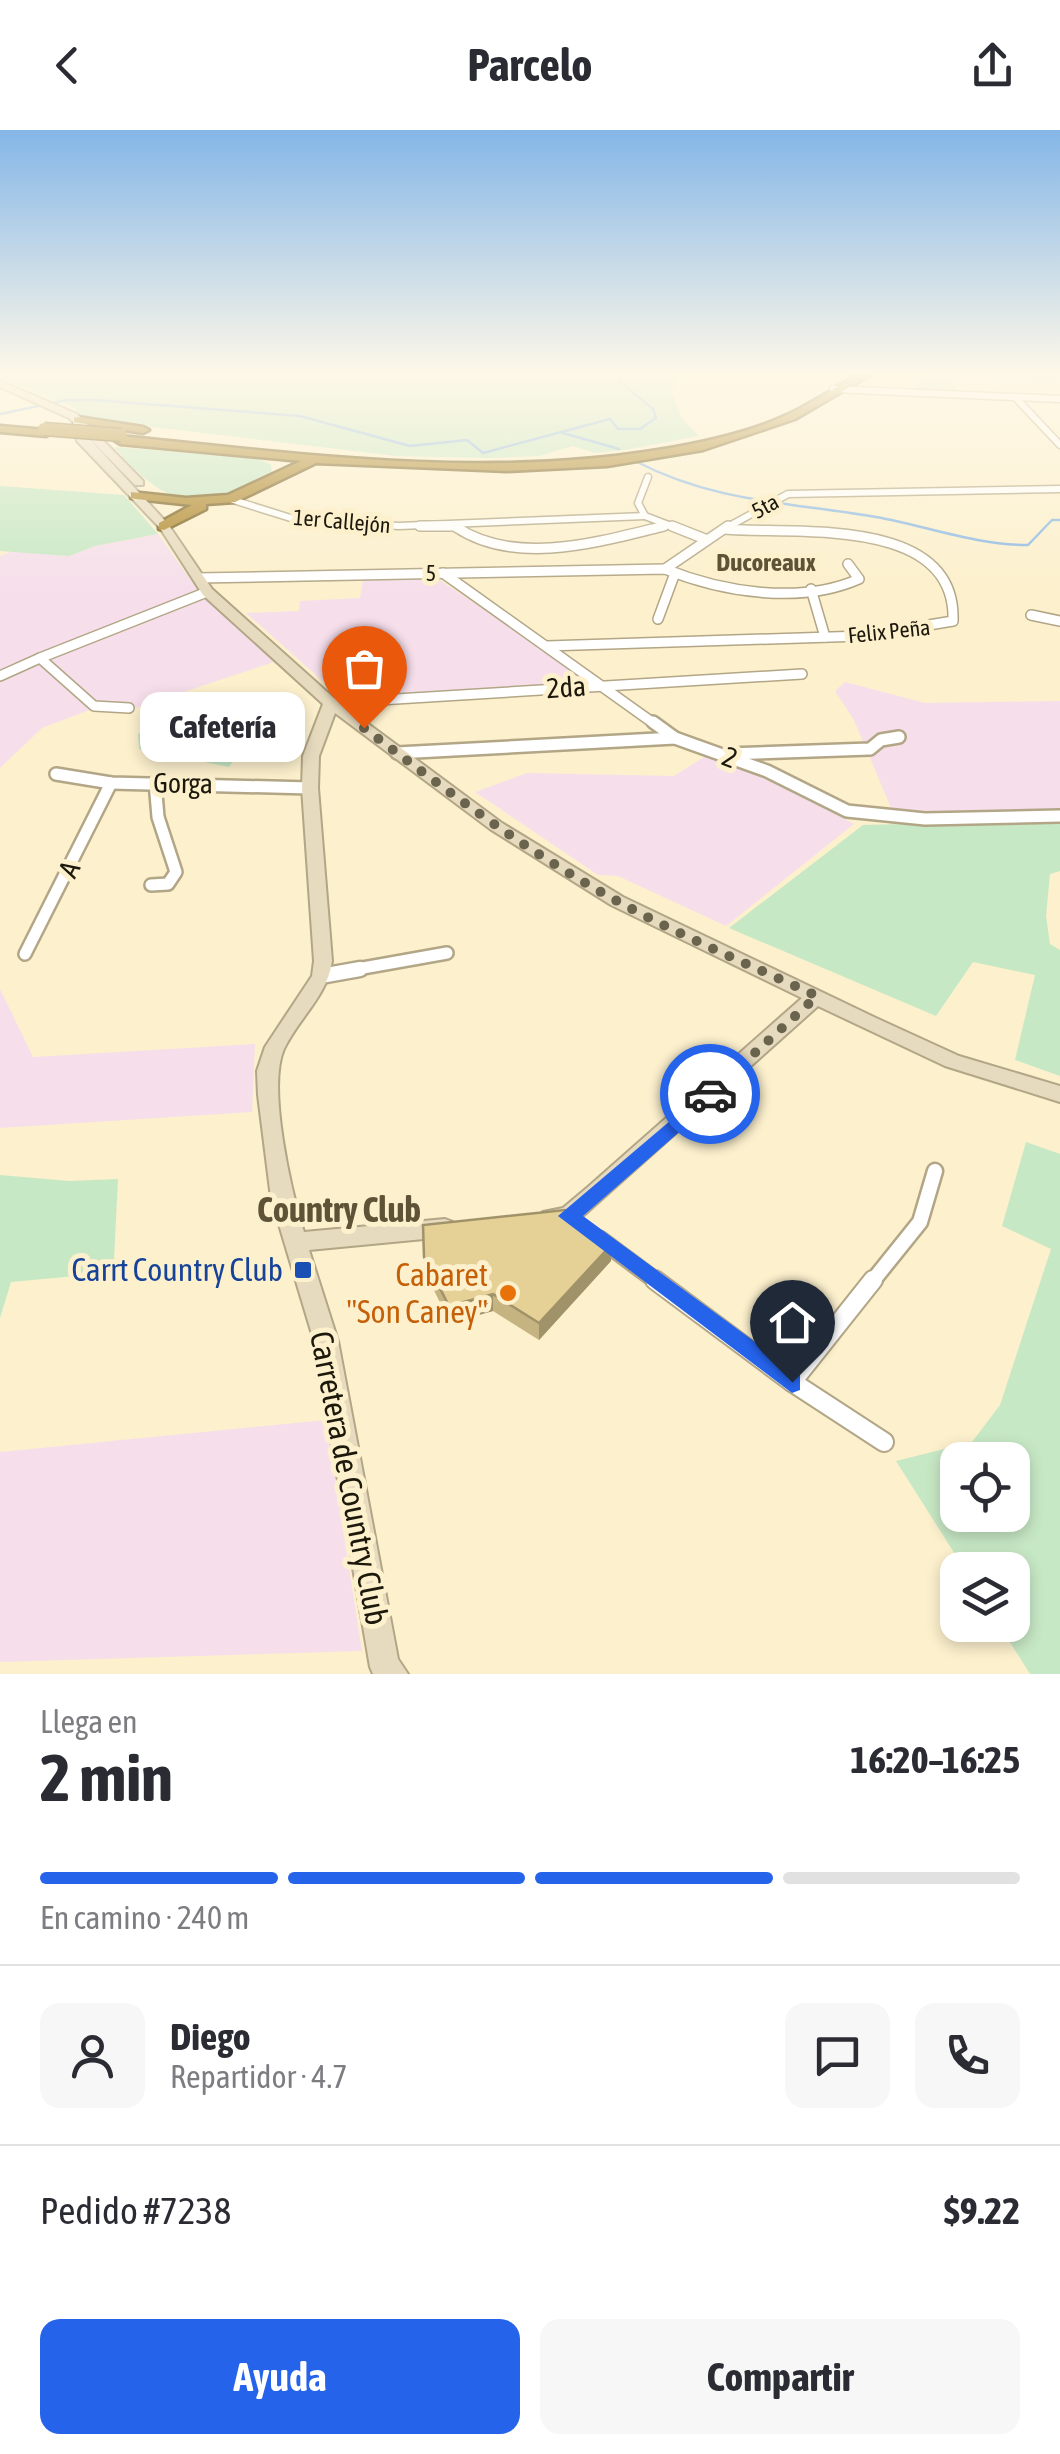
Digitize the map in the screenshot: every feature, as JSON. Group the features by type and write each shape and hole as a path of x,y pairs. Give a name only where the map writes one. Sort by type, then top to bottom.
{"highway":[{"path":"196,444 463,462 614,456 686,444"},
{"path":"260,444 299,450"},
{"path":"246,448 271,456 500,467 643,456 695,444"},
{"path":"271,456 280,469 276,475"},
{"path":"147,497 210,502 230,499 302,463 333,458"},
{"path":"161,523 210,502"}],"main road":[{"path":"86,444 147,497 202,585 331,703 490,822 601,892 952,1061 1060,1094"},
{"name":"Carretera de Country Club","path":"331,703 311,756 310,788 324,940 320,976 274,1047 267,1070 277,1167 294,1242 326,1341 385,1667 393,1674"},
{"path":"529,1220 568,1216 817,996"},
{"path":"294,1242 470,1225"}],"street":[{"path":"645,516 638,503 648,477"},
{"name":"5ta","path":"670,571 705,539 770,501 800,494 1060,489"},
{"name":"1er Callejón","path":"230,499 297,520 456,528"},
{"path":"456,528 483,520 645,516 705,539"},
{"path":"456,528 478,542 523,546 587,543 666,526"},
{"name":"Felix Peña","path":"547,646 826,638 941,626 953,621 954,605 928,564 890,539 846,531 725,529"},
{"name":"5","path":"202,585 444,574 670,571 750,590 811,589 858,579 848,564"},
{"path":"658,619 670,571"},
{"name":"2","path":"444,574 675,738 723,754 847,812 874,818 1060,816"},
{"path":"0,676 202,585"},
{"path":"811,589 826,638"},
{"path":"1031,615 1060,621"},
{"path":"40,658 94,706 129,708"},
{"name":"2da","path":"331,703 802,674"},
{"path":"723,754 870,749 880,740 899,736"},
{"path":"397,753 675,738"},
{"name":"Gorga","path":"56,774 111,782 310,788"},
{"name":"A","path":"25,954 111,782"},
{"path":"151,886 168,884 176,872 158,818 155,782"},
{"path":"320,976 447,953"},
{"path":"792,1382 920,1222 935,1172"},
{"path":"568,1216 792,1382 884,1442"}],"shaded area":[{"path":"158,534 195,586 274,662 123,712 92,709 42,728 0,768 0,556 13,551 69,556 95,546"},
{"path":"435,577 595,683 344,700 246,613 299,611 300,601 360,598 363,580"},
{"path":"845,682 925,703 1060,701 1060,811 894,815 854,720 835,691"},
{"path":"707,755 783,785 854,824 726,926 618,876 598,875 475,792 527,773 674,776"},
{"path":"0,989 33,1057 255,1044 252,1112 0,1128"},
{"path":"326,1420 362,1651 0,1662 0,1452"}],"green space":[{"path":"296,444 656,444 595,453 573,446 539,456 396,456"},
{"path":"114,447 257,458 271,465 272,475 224,496 186,499 151,483"},
{"path":"0,486 124,495 158,534 95,546 69,556 0,551"},
{"path":"215,693 242,706 253,723 254,731 229,767 139,749 138,734"},
{"path":"1060,820 1060,871 1050,874 1046,916 1050,944 1060,950 1060,1076 1015,1060 1035,975 973,962 936,1016 729,928 863,825"},
{"path":"1026,1142 1060,1154 1060,1674 1030,1674 1010,1642 1030,1642 1030,1552 954,1552 941,1532 1030,1532 1030,1442 972,1442 1000,1405 1051,1249 1002,1226"},
{"path":"0,1175 69,1181 118,1179 114,1259 109,1273 11,1282 0,1318"},
{"path":"940,1450 940,1531 896,1461"}],"building":[{"name":"Cabaret \"Son Caney\"","path":"565,1210 612,1244 539,1323 493,1294 449,1306 424,1257 423,1225"}],"waterway":[{"path":"403,444 428,444"},
{"path":"472,444 483,453 516,444"},
{"path":"602,444 619,449"},
{"path":"635,461 665,475 724,493 876,517 989,542 1028,545 1052,520 1060,520"}],"way so far":[{"path":"364,728 432,781 570,874 687,936 817,996 710,1094"}],"place":[{"name":"Cafetería","path":"364,728"},
{"name":"Carrt Country Club","path":"303,1270"},
{"name":"Cabaret \"Son Caney\"","path":"508,1293"}],"district":[{"name":"Ducoreaux","path":"766,562"},
{"name":"Country Club","path":"339,1210"}],"route":[{"path":"710,1094 568,1216 792,1382"}]}
